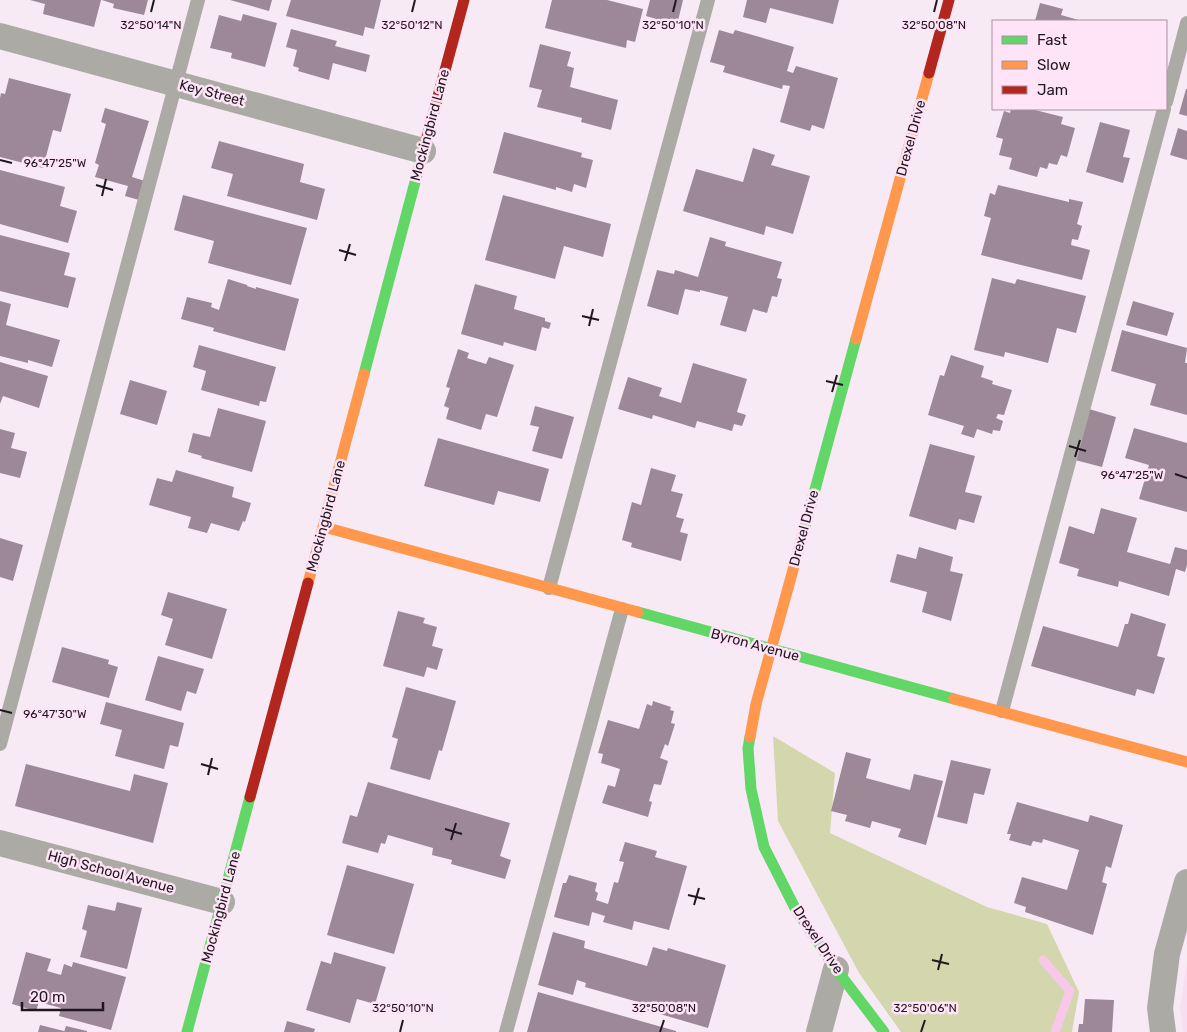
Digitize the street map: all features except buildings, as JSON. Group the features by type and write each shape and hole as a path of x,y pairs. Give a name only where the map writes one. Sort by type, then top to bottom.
{"street":[{"name":"Mockingbird Lane","path":"187,1032 464,0"},
{"name":"Drexel Drive","path":"884,1032 836,969 796,908 764,847 751,790 748,748 756,704 949,0"},
{"name":"Key Street","path":"0,36 423,151"},
{"name":"Byron Avenue","path":"324,527 1187,762"},
{"name":"High School Avenue","path":"0,843 222,902"},
{"path":"1164,1032 1160,1008 1167,954 1187,882"},
{"path":"819,1032 836,969"}],"lane":[{"path":"0,744 198,0"},
{"path":"549,588 708,0"},
{"path":"1167,98 1187,23"},
{"path":"1002,711 1164,110"},
{"path":"506,1032 622,609"}],"shaded area":[{"path":"1187,962 1187,1032 1183,1032 1180,1008"}],"green space":[{"path":"773,736 835,773 830,833 987,907 1047,924 1079,992 1072,1032 901,1032 859,973 778,821"}],"waterway":[{"path":"1043,960 1070,991 1055,1032"}],"traffic: fast":[{"path":"364,374 423,152"},
{"path":"804,530 856,339"},
{"path":"638,612 954,699"},
{"path":"750,737 748,748 751,789 764,847 795,908 836,969 884,1032"},
{"path":"187,1032 250,797"}],"traffic: slow":[{"path":"856,339 929,73"},
{"path":"308,583 364,374"},
{"path":"324,527 638,612"},
{"path":"750,737 756,704 804,530"},
{"path":"954,699 1187,762"}],"traffic: jam":[{"path":"423,152 464,0"},
{"path":"929,73 949,0"},
{"path":"250,797 308,583"}]}
